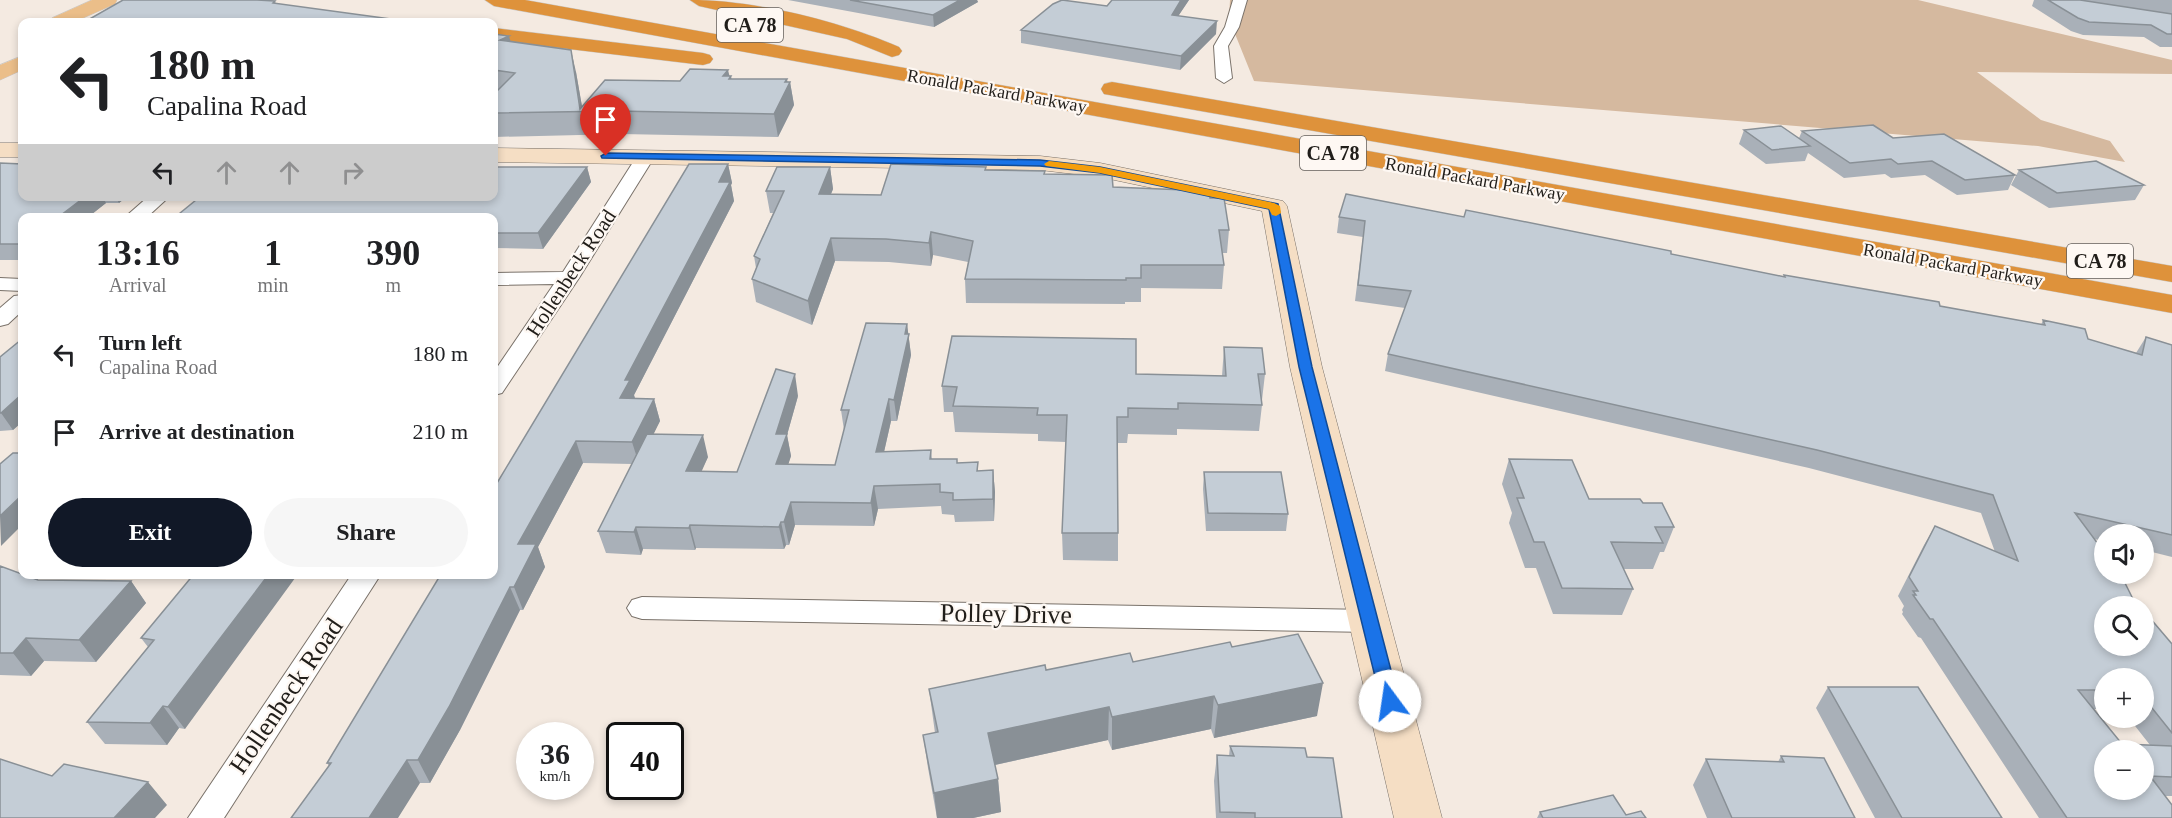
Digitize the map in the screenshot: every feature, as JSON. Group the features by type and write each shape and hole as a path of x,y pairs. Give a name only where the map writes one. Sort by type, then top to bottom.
{"highway":[{"name":"Ronald Packard Parkway","path":"494,0 2172,304"},
{"name":"Ronald Packard Parkway","path":"694,7 892,51 2172,274"},
{"path":"498,34 695,58 1323,151"}],"main road":[{"path":"67,18 108,0"},
{"path":"100,18 121,7 124,0"},
{"path":"0,53 18,43"},
{"path":"0,74 18,64"}],"street":[{"path":"1224,78 1221,46 1232,27 1240,0"},
{"path":"0,150 18,150"},
{"path":"498,155 1040,163 1100,170 1274,206 1306,367 1418,818"},
{"name":"Hollenbeck Road","path":"498,382 569,278 646,156"},
{"path":"140,213 156,201"},
{"path":"498,279 569,278"},
{"path":"0,284 18,285"},
{"path":"0,319 18,304"},
{"name":"Hollenbeck Road","path":"205,818 364,579"},
{"name":"Polley Drive","path":"642,608 1370,621"}],"shaded area":[{"path":"1230,0 1918,0 2172,60 2172,74 1977,72 2041,120 2110,141 2125,162 2038,146 1254,81 1229,19"}],"building":[{"path":"123,0 257,0 384,18 91,18"},
{"path":"850,0 960,0 933,15"},
{"path":"1062,0 1107,6 1112,0 1181,0 1172,15 1217,21 1181,56 1021,30 1053,4"},
{"path":"2048,0 2080,0 2172,14 2172,34 2167,34 2151,25 2089,22"},
{"path":"498,35 509,36 500,40 571,50 580,109 605,80 680,81 690,69 728,70 723,76 731,76 729,79 787,79 785,82 790,82 774,114 615,111 498,113 498,90 515,73 498,71"},
{"path":"1873,125 1893,138 1944,134 2015,175 1965,180 1932,161 1898,164 1891,159 1850,163 1802,131"},
{"path":"1781,126 1810,146 1772,150 1744,130"},
{"path":"2096,161 2144,185 2057,193 2019,170"},
{"path":"0,163 18,164 18,201 79,201 64,213 18,213 18,244 0,244"},
{"path":"689,164 728,164 719,182 730,182 625,380 630,380 620,398 654,399 632,442 576,441 518,544 536,544 514,587 510,587 449,707 418,760 407,760 369,818 291,818 331,763 327,763 438,579 498,579 498,481"},
{"path":"891,164 986,167 985,170 1045,171 1044,174 1112,175 1113,187 1209,191 1210,198 1224,198 1229,230 1219,230 1224,265 1141,265 1141,278 1126,278 1126,280 965,279 973,241 931,232 929,243 886,239 831,238 808,301 752,279 760,259 754,256 784,191 766,191 777,167 830,167 819,194 881,195"},
{"path":"498,167 587,167 538,233 498,233 498,213 180,213 195,201 498,201"},
{"path":"1346,194 1464,217 1466,210 1671,251 1671,254 1785,277 1784,275 1939,302 1940,306 2045,325 2043,320 2085,329 2088,339 2142,355 2146,337 2172,345 2172,535 2154,531 2154,524 2124,524 2075,513 2094,539 2094,584 2126,584 2132,596 2094,596 2094,656 2154,656 2154,623 2172,644 2172,733 2154,710 2154,668 2094,668 2094,690 2078,690 2094,710 2094,728 2109,728 2119,740 2094,740 2094,800 2154,800 2154,781 2172,805 2172,818 2067,818 1933,619 1930,619 1913,595 1916,595 1913,591 1918,591 1909,577 1935,526 2018,561 1993,495 1817,450 1388,354 1411,291 1358,285 1365,221 1339,217"},
{"path":"866,323 907,324 905,334 909,334 894,400 889,399 876,452 931,450 930,459 957,459 957,463 978,462 977,471 993,470 993,499 953,500 953,493 940,492 940,484 874,486 871,503 791,502 784,522 781,522 779,527 690,525 689,528 636,527 634,532 598,531 647,434 703,435 686,471 737,472 776,369 795,374 776,434 787,434 776,464 835,465 849,410 841,410"},
{"path":"952,336 1136,339 1136,374 1226,376 1224,347 1262,348 1265,374 1258,374 1262,405 1178,403 1178,409 1128,408 1128,417 1117,417 1118,533 1062,533 1067,415 1037,415 1038,408 953,406 957,387 942,386"},
{"path":"18,342 18,398 1,413 0,413 0,357"},
{"path":"13,453 18,453 18,499 0,516 0,464"},
{"path":"1509,459 1572,460 1589,499 1640,499 1643,503 1662,503 1674,527 1655,527 1663,543 1611,542 1633,589 1562,588 1544,542 1534,542 1517,498 1524,498"},
{"path":"1204,472 1281,472 1288,514 1208,513"},
{"path":"0,566 18,573 18,579 131,581 79,640 26,638 13,653 0,653"},
{"path":"190,579 265,579 168,707 163,706 150,723 87,722 154,640 141,638"},
{"path":"1298,634 1323,683 1218,705 1214,696 1112,717 1109,707 988,733 998,779 934,793 923,735 938,732 929,689 1045,665 1046,670 1130,653 1133,662 1230,642 1232,647"},
{"path":"1828,687 1918,687 2002,818 1902,818"},
{"path":"2154,745 2172,746 2172,777 2154,776"},
{"path":"1230,746 1305,748 1307,757 1333,758 1342,818 1255,818 1255,813 1220,812 1217,755 1234,756"},
{"path":"1781,756 1824,758 1855,818 1732,818 1706,759 1784,762"},
{"path":"0,759 52,776 64,764 148,782 114,818 0,818"},
{"path":"1613,795 1626,815 1641,811 1646,818 1543,818 1540,812"}],"slow traffic":[{"path":"1049,164 1100,170 1274,206 1276,213"}],"route":[{"path":"606,156 1040,163 1100,170 1274,206 1306,367 1390,701"}]}
